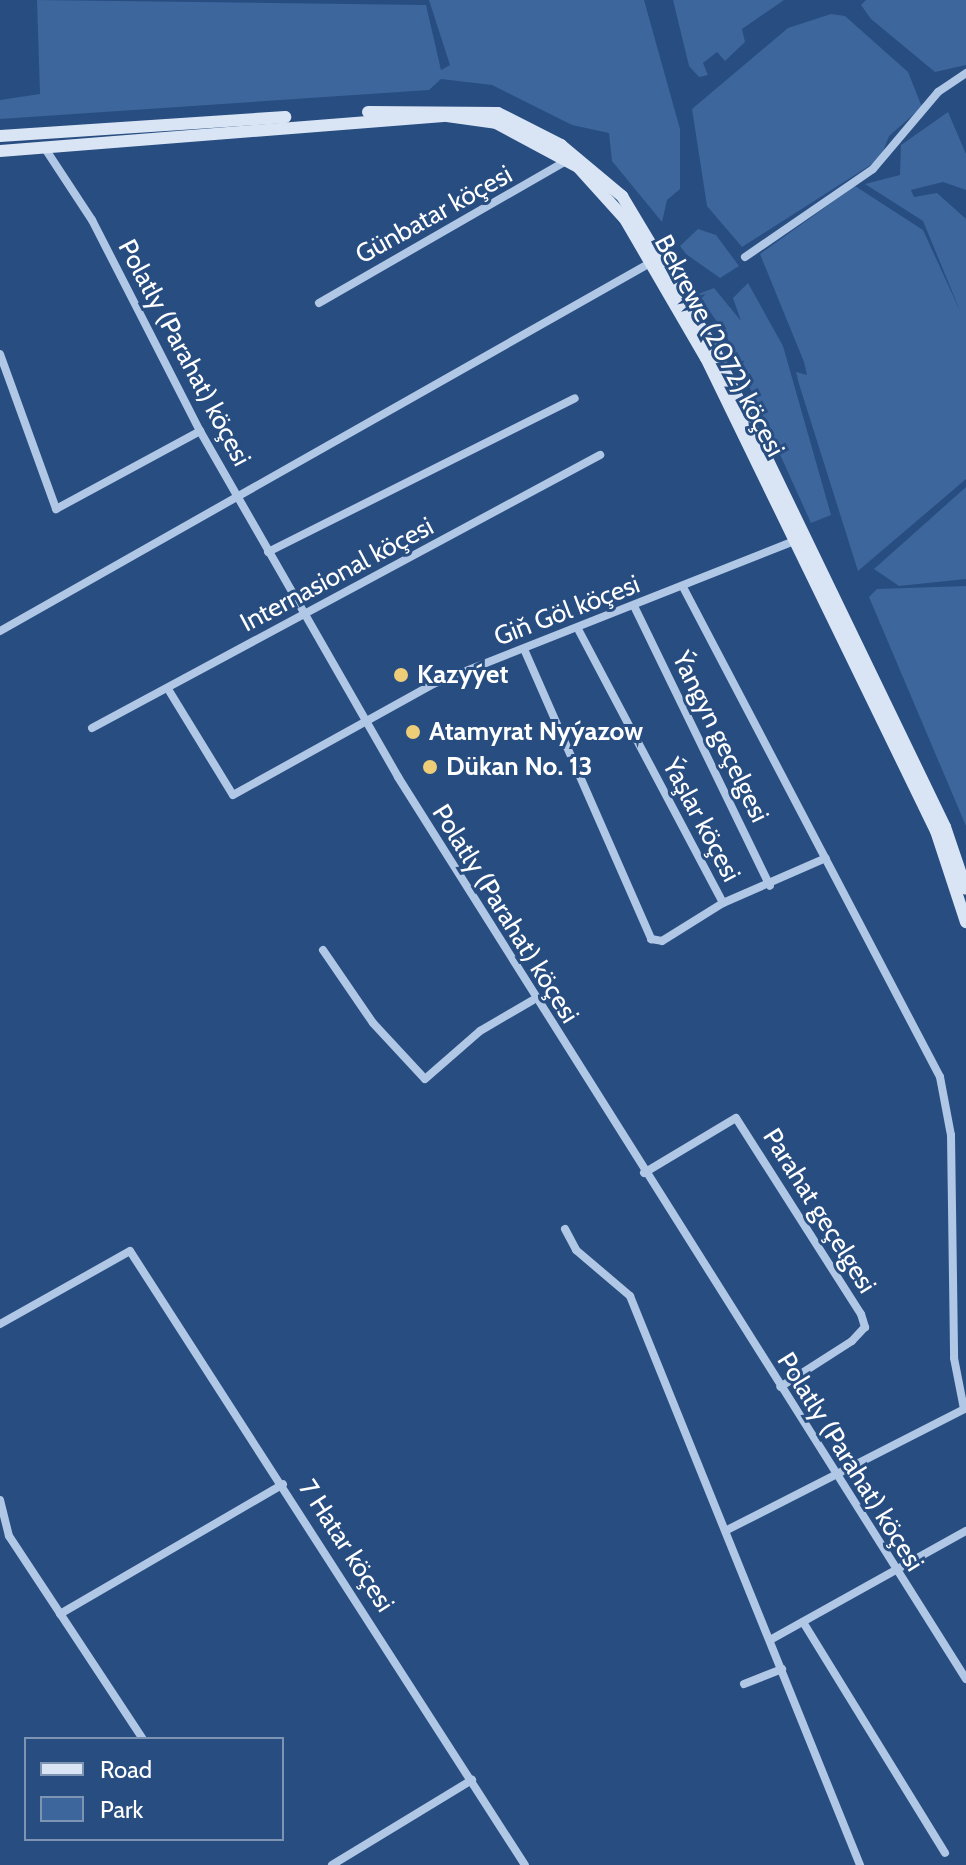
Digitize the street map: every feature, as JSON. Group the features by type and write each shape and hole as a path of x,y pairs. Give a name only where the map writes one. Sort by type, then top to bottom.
{"main road":[{"name":"Bekrewe (2072) köçesi","path":"0,136 447,108 498,113 527,126 584,160 634,214 716,353 797,540 936,831 966,922"},
{"name":"Bekrewe (2072) köçesi","path":"0,151 46,150 447,116 496,123 568,160 614,203 653,262 945,827 966,889"}],"street":[{"path":"745,257 873,169 938,92 966,73"},
{"name":"Polatly (Parahat) köçesi","path":"46,150 92,220 200,431 365,721 533,1000 966,1679"},
{"name":"Günbatar köçesi","path":"319,303 568,160"},
{"path":"0,631 653,262"},
{"path":"0,354 56,509 200,431"},
{"path":"268,552 575,398"},
{"name":"Internasional köçesi","path":"92,728 600,455"},
{"name":"Giň Göl köçesi","path":"168,689 233,795 365,721 524,649 797,540"},
{"path":"683,587 945,1093 954,1358 965,1409 837,1477 727,1530"},
{"name":"Ýangyn geçelgesi","path":"634,606 770,886"},
{"name":"Ýaşlar köçesi","path":"578,629 723,903"},
{"path":"524,649 635,914 655,942 723,903 770,886 826,858"},
{"path":"323,950 373,1023 425,1079 480,1031 533,1000"},
{"name":"Parahat geçelgesi","path":"644,1173 736,1118 865,1327 780,1387"},
{"path":"565,1229 576,1250 630,1296 860,1865"},
{"name":"7 Hatar köçesi","path":"0,1324 130,1251 283,1484 525,1865"},
{"path":"60,1614 283,1484"},
{"path":"0,1500 9,1536 142,1737"},
{"path":"770,1640 966,1531"},
{"path":"803,1622 945,1853"},
{"path":"744,1684 782,1669"},
{"path":"332,1865 472,1780"}],"green space":[{"path":"37,0 426,5 441,70 450,65 429,0 644,0 680,129 680,189 667,200 662,222 612,161 609,133 572,125 492,85 441,79 429,90 0,119 0,100 40,94"},
{"path":"673,0 784,0 742,29 745,42 725,61 717,52 703,63 708,75 699,77 689,66"},
{"path":"866,0 966,0 966,65 935,72 871,19 861,5"},
{"path":"831,14 845,16 908,72 922,107 889,136 880,159 742,247 707,206 692,109 788,28"},
{"path":"948,112 966,154 966,190 943,182 911,190 914,197 937,193 966,219 966,479 858,571 799,384 796,372 807,375 804,362 760,254 855,186 923,230 961,313 923,221 865,184 900,175 901,145"},
{"path":"698,229 716,235 739,266 720,278 686,254 680,246"},
{"path":"748,283 783,346 831,515 811,523 726,335 698,294 714,288 741,321 733,298"},
{"path":"966,487 966,579 899,586 874,569"},
{"path":"966,586 966,826 869,597 877,589"}],"place":[{"name":"Kazyýet","path":"401,675"},
{"name":"Atamyrat Nyýazow","path":"413,732"},
{"name":"Dükan No. 13","path":"430,767"}]}
